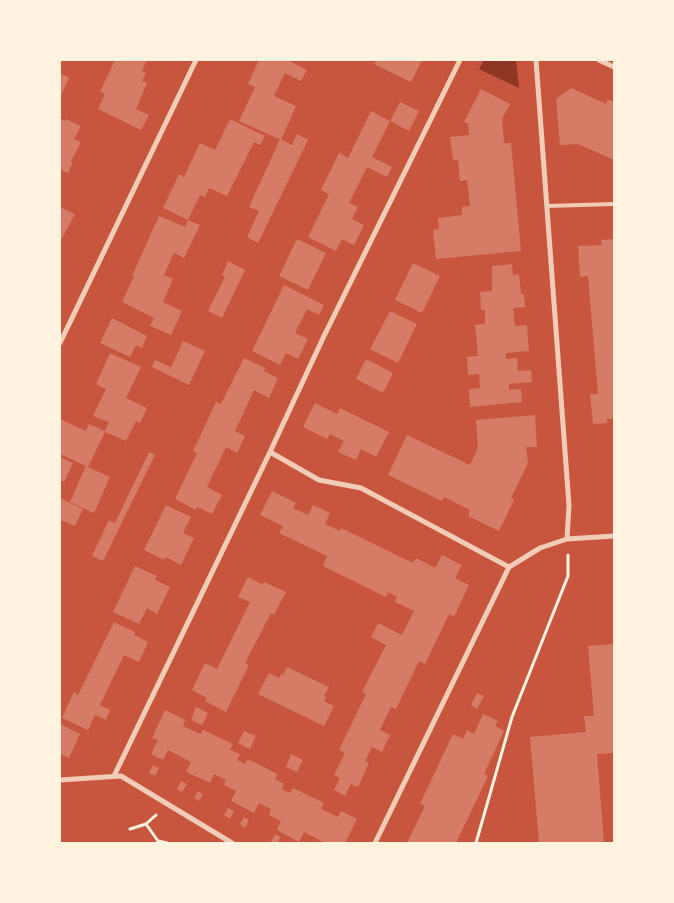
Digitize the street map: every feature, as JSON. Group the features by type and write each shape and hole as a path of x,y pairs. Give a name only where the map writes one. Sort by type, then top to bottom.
{"street":[{"path":"60,343 196,60"},
{"path":"114,776 324,336 460,60"},
{"path":"536,60 569,505 567,539"},
{"path":"599,60 614,67"},
{"path":"270,452 320,480 362,488 509,566"},
{"path":"375,843 509,566 540,548 567,539 614,536"},
{"path":"60,780 121,776 232,843"}],"lane":[{"path":"547,206 614,204"}],"path":[{"path":"476,843 512,717 568,576 567,539"},
{"path":"130,829 146,824 155,817 166,802"},
{"path":"146,824 158,841 167,843"}],"shaded area":[{"path":"484,60 516,60 519,88 479,69"}],"building":[{"path":"115,60 147,60 142,71 146,73 142,81 147,83 136,109 149,115 141,130 98,109 105,94 100,92"},
{"path":"259,60 287,60 307,70 301,81 285,73 274,96 296,106 281,140 239,121 255,87 248,84"},
{"path":"377,60 422,60 411,82 374,64"},
{"path":"60,73 69,78 60,97"},
{"path":"571,88 606,104 608,100 614,102 614,160 578,144 560,145 556,99"},
{"path":"481,89 510,104 502,119 504,143 511,143 521,251 436,259 433,230 439,229 438,218 462,215 462,207 470,206 467,180 460,181 458,160 453,160 450,137 469,135 468,124 464,122"},
{"path":"400,102 419,111 409,131 390,121"},
{"path":"371,111 390,121 372,157 392,167 387,177 367,167 349,203 358,207 352,219 364,225 354,245 342,239 336,251 308,237 329,194 321,190 339,153 348,158"},
{"path":"60,118 81,126 74,139 81,142 71,161 73,162 68,173 60,169"},
{"path":"230,119 265,136 260,145 254,142 227,196 209,188 205,197 200,195 188,220 163,208 179,174 184,177 200,143 215,150"},
{"path":"297,134 308,140 258,243 247,237 259,211 249,207 280,139 292,145"},
{"path":"60,207 75,214 60,242"},
{"path":"159,216 185,227 188,220 200,225 184,258 174,253 164,275 173,279 163,302 182,311 171,335 150,326 154,318 122,302"},
{"path":"297,239 326,253 308,290 279,276"},
{"path":"614,239 614,419 607,419 607,423 593,424 590,394 598,394 588,276 580,277 578,246 602,245 601,240"},
{"path":"228,261 245,270 222,318 208,311 225,277 222,275"},
{"path":"413,263 440,276 422,313 395,300"},
{"path":"512,264 513,275 519,274 521,294 524,294 525,307 513,308 515,326 527,325 529,351 506,353 506,359 517,358 518,371 531,370 532,382 509,384 509,390 521,389 522,402 470,407 469,389 480,388 479,374 468,375 467,357 478,356 475,325 485,324 485,310 481,310 480,292 492,291 492,266"},
{"path":"284,285 324,305 319,315 307,309 295,333 308,339 298,359 286,353 280,365 252,351"},
{"path":"390,311 417,324 398,363 370,349"},
{"path":"112,318 147,336 142,348 136,345 130,357 100,343"},
{"path":"183,341 205,351 189,385 152,367 155,360 171,367"},
{"path":"110,353 141,367 126,398 147,408 140,423 136,421 126,441 105,432 88,467 110,477 94,513 70,502 86,466 60,454 60,419 86,431 89,424 105,431 109,422 93,416 106,389 96,384"},
{"path":"244,358 265,368 264,371 278,378 269,398 254,390 235,431 245,436 237,453 226,447 207,487 222,495 212,514 197,507 196,510 175,499 197,453 193,451 216,402 221,404"},
{"path":"366,359 393,373 383,393 356,379"},
{"path":"315,403 337,414 340,408 389,432 376,457 361,449 356,460 338,452 344,441 330,434 327,439 303,427"},
{"path":"535,415 537,447 526,447 528,463 511,498 514,500 499,531 468,516 470,510 444,497 442,501 388,475 407,435 470,465 478,447 476,420"},
{"path":"149,452 155,455 103,561 92,556 109,520 115,523"},
{"path":"60,457 73,463 64,482 60,480"},
{"path":"272,491 296,503 293,508 308,515 313,505 330,513 325,524 340,531 341,528 413,563 416,558 435,568 442,555 462,565 455,578 469,585 454,617 449,614 425,664 419,661 396,709 391,707 380,730 390,735 382,752 372,747 365,761 369,763 358,787 351,784 345,796 334,790 340,778 334,775 345,753 339,750 366,694 362,692 386,645 371,637 378,623 402,635 414,611 395,602 397,597 388,592 386,597 323,566 327,556 279,533 283,526 260,515"},
{"path":"60,498 83,509 75,526 60,520"},
{"path":"166,505 191,517 183,533 194,538 181,565 166,557 164,560 144,550"},
{"path":"135,566 157,576 155,580 170,587 157,614 147,608 139,624 113,612"},
{"path":"248,577 263,585 264,582 286,592 274,615 271,613 245,663 249,665 226,712 205,701 207,698 192,690 205,663 217,669 250,602 238,597"},
{"path":"114,622 135,632 134,635 148,642 139,662 124,655 100,705 110,710 106,720 95,715 88,730 62,718 74,692 78,695"},
{"path":"614,644 614,753 597,754 604,843 539,843 530,737 586,732 584,716 594,716 588,646"},
{"path":"287,667 329,687 324,696 326,697 324,701 334,706 324,726 258,694 269,673 279,678"},
{"path":"477,693 484,696 477,709 471,705"},
{"path":"196,707 208,713 202,725 191,720"},
{"path":"165,710 185,720 183,726 201,734 203,730 233,744 230,750 240,754 237,760 245,764 248,759 277,774 275,779 284,784 282,789 290,793 293,788 324,803 321,809 338,817 341,811 357,819 345,843 325,843 304,832 299,842 277,830 281,821 269,815 271,809 259,803 254,813 231,801 236,791 224,785 226,780 214,774 210,783 186,772 191,762 168,750 163,760 151,754 158,740 152,738"},
{"path":"483,714 498,721 495,726 504,731 484,774 488,776 456,843 407,843 425,806 420,804 453,734 463,739 467,730 474,734"},
{"path":"60,724 80,734 69,758 60,754"},
{"path":"244,731 256,736 250,749 238,743"},
{"path":"291,754 303,760 297,772 286,767"},
{"path":"153,765 159,768 155,776 149,773"},
{"path":"181,781 187,784 182,792 177,789"},
{"path":"198,791 203,794 199,801 194,798"},
{"path":"228,808 234,811 230,819 224,815"},
{"path":"244,817 249,820 245,828 240,824"},
{"path":"275,834 281,837 277,843 272,843 271,842"}]}
